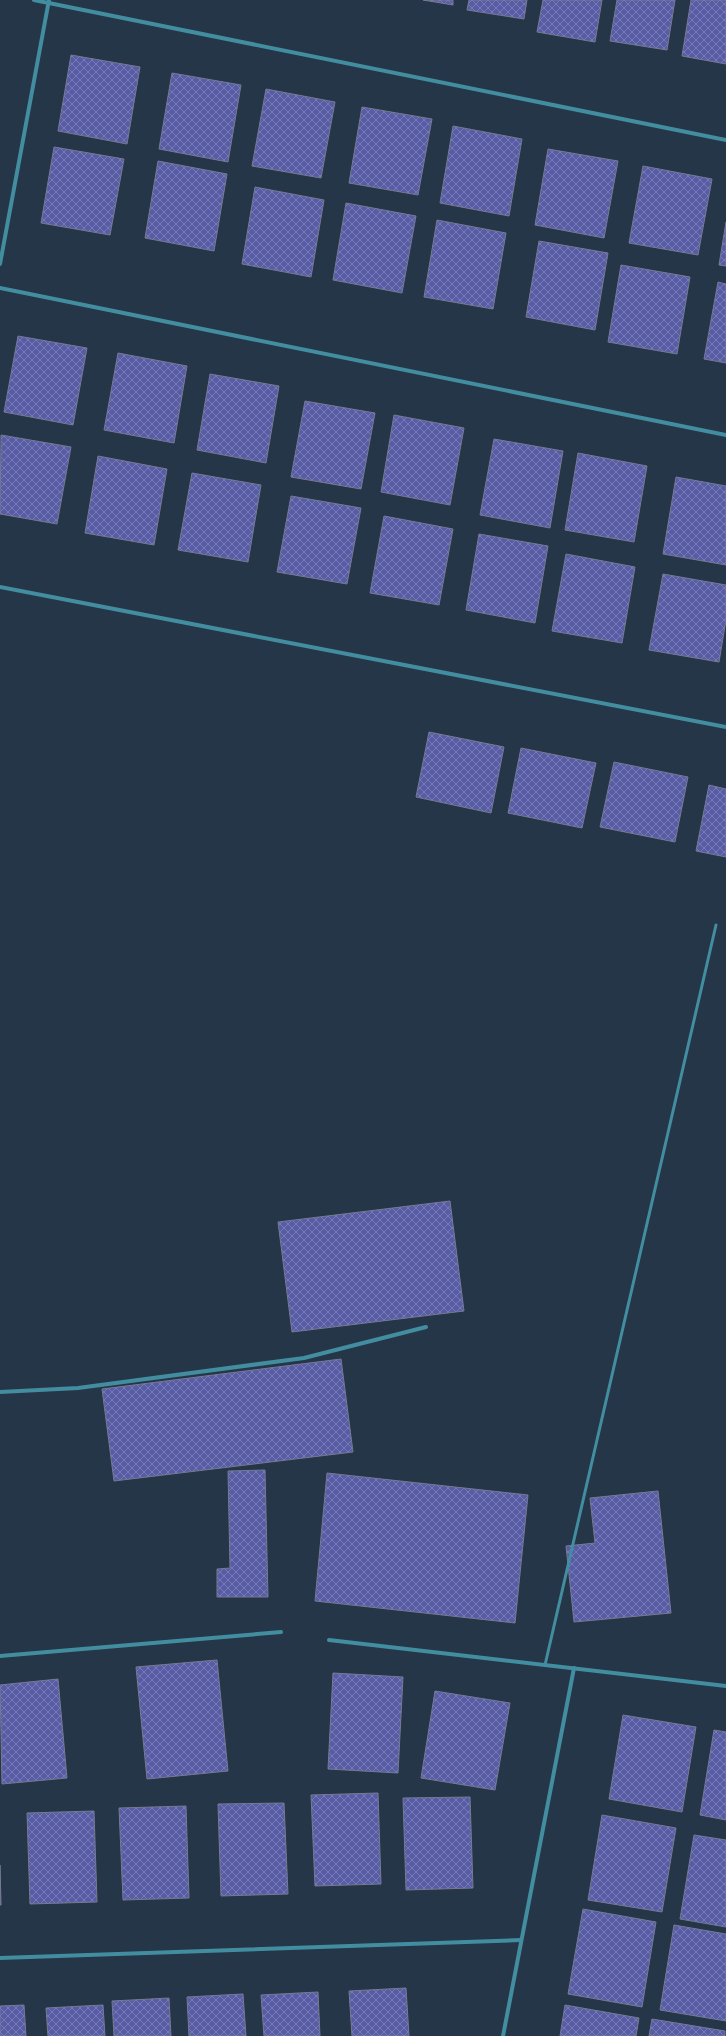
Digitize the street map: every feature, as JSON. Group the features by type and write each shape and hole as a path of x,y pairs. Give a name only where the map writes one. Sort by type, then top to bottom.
{"street":[{"path":"34,0 726,140"},
{"path":"0,264 49,2"},
{"path":"0,288 726,434"},
{"path":"0,587 726,727"},
{"path":"0,1392 78,1388 304,1358 426,1327"},
{"path":"0,1656 281,1632"},
{"path":"329,1640 726,1686"},
{"path":"503,2036 574,1668"},
{"path":"0,1958 522,1940"}],"lane":[{"path":"545,1665 716,925"}],"building":[{"path":"423,0 453,0 453,5"},
{"path":"469,0 527,0 524,19 467,10"},
{"path":"543,0 602,0 595,42 537,32"},
{"path":"617,0 675,0 667,50 610,41"},
{"path":"691,0 726,0 726,64 682,56"},
{"path":"71,55 140,67 127,144 58,131"},
{"path":"172,73 241,85 228,162 159,149"},
{"path":"266,89 335,102 321,178 252,166"},
{"path":"362,107 432,119 418,195 349,183"},
{"path":"453,126 522,139 509,216 440,203"},
{"path":"54,147 124,159 110,235 41,223"},
{"path":"548,149 618,161 604,238 535,225"},
{"path":"158,161 227,174 214,251 145,238"},
{"path":"643,166 712,179 698,255 629,243"},
{"path":"255,187 324,200 311,277 242,264"},
{"path":"346,203 416,216 402,293 333,280"},
{"path":"437,220 506,233 493,309 424,297"},
{"path":"726,222 726,266 719,265"},
{"path":"539,241 608,253 595,330 526,317"},
{"path":"621,265 690,277 677,354 608,342"},
{"path":"718,282 726,284 726,363 704,359"},
{"path":"18,336 87,348 73,425 4,412"},
{"path":"118,353 187,366 174,443 104,430"},
{"path":"210,374 279,386 266,463 197,450"},
{"path":"305,401 375,413 361,489 291,477"},
{"path":"394,415 464,428 450,505 381,492"},
{"path":"1,435 71,447 57,524 0,514"},
{"path":"494,439 563,451 550,528 480,515"},
{"path":"578,453 647,466 634,542 565,530"},
{"path":"98,456 167,469 154,545 85,533"},
{"path":"192,473 261,485 248,562 178,550"},
{"path":"676,477 726,486 726,565 663,554"},
{"path":"291,496 361,508 347,584 277,572"},
{"path":"384,516 453,529 439,605 370,593"},
{"path":"479,534 548,546 535,623 466,610"},
{"path":"566,554 635,567 622,643 552,631"},
{"path":"663,574 726,585 726,620 719,662 649,650"},
{"path":"429,732 504,747 491,813 416,797"},
{"path":"521,748 596,763 582,828 508,813"},
{"path":"614,762 688,777 675,842 600,827"},
{"path":"709,785 726,789 726,857 696,851"},
{"path":"450,1201 464,1311 292,1332 278,1222"},
{"path":"341,1359 353,1452 114,1481 102,1389"},
{"path":"265,1470 268,1597 217,1597 217,1569 230,1568 228,1471"},
{"path":"327,1473 528,1495 515,1623 315,1601"},
{"path":"658,1491 671,1613 574,1622 566,1546 595,1543 590,1498"},
{"path":"217,1660 228,1771 147,1779 136,1667"},
{"path":"333,1673 403,1677 398,1773 328,1769"},
{"path":"58,1679 67,1778 2,1784 0,1685"},
{"path":"435,1691 510,1703 495,1790 421,1778"},
{"path":"623,1715 696,1727 682,1812 609,1799"},
{"path":"714,1730 726,1732 726,1820 700,1815"},
{"path":"378,1793 381,1884 315,1886 311,1795"},
{"path":"470,1797 473,1888 406,1890 403,1798"},
{"path":"284,1803 288,1894 221,1896 218,1804"},
{"path":"186,1806 189,1898 123,1900 119,1808"},
{"path":"94,1811 97,1902 30,1904 27,1813"},
{"path":"602,1815 676,1828 662,1912 588,1900"},
{"path":"694,1835 726,1840 726,1927 680,1919"},
{"path":"0,1865 1,1905 0,1905"},
{"path":"583,1909 656,1922 642,2007 568,1994"},
{"path":"674,1925 726,1934 726,2021 660,2010"},
{"path":"406,1988 409,2036 352,2036 349,1991"},
{"path":"318,1992 320,2036 264,2036 261,1995"},
{"path":"243,1994 246,2036 189,2036 187,1997"},
{"path":"169,1998 171,2036 114,2036 112,2001"},
{"path":"24,2005 26,2036 0,2036 0,2006"},
{"path":"103,2005 105,2036 48,2036 46,2008"},
{"path":"565,2005 639,2018 636,2036 560,2036"},
{"path":"652,2019 725,2031 725,2036 649,2036"}]}
